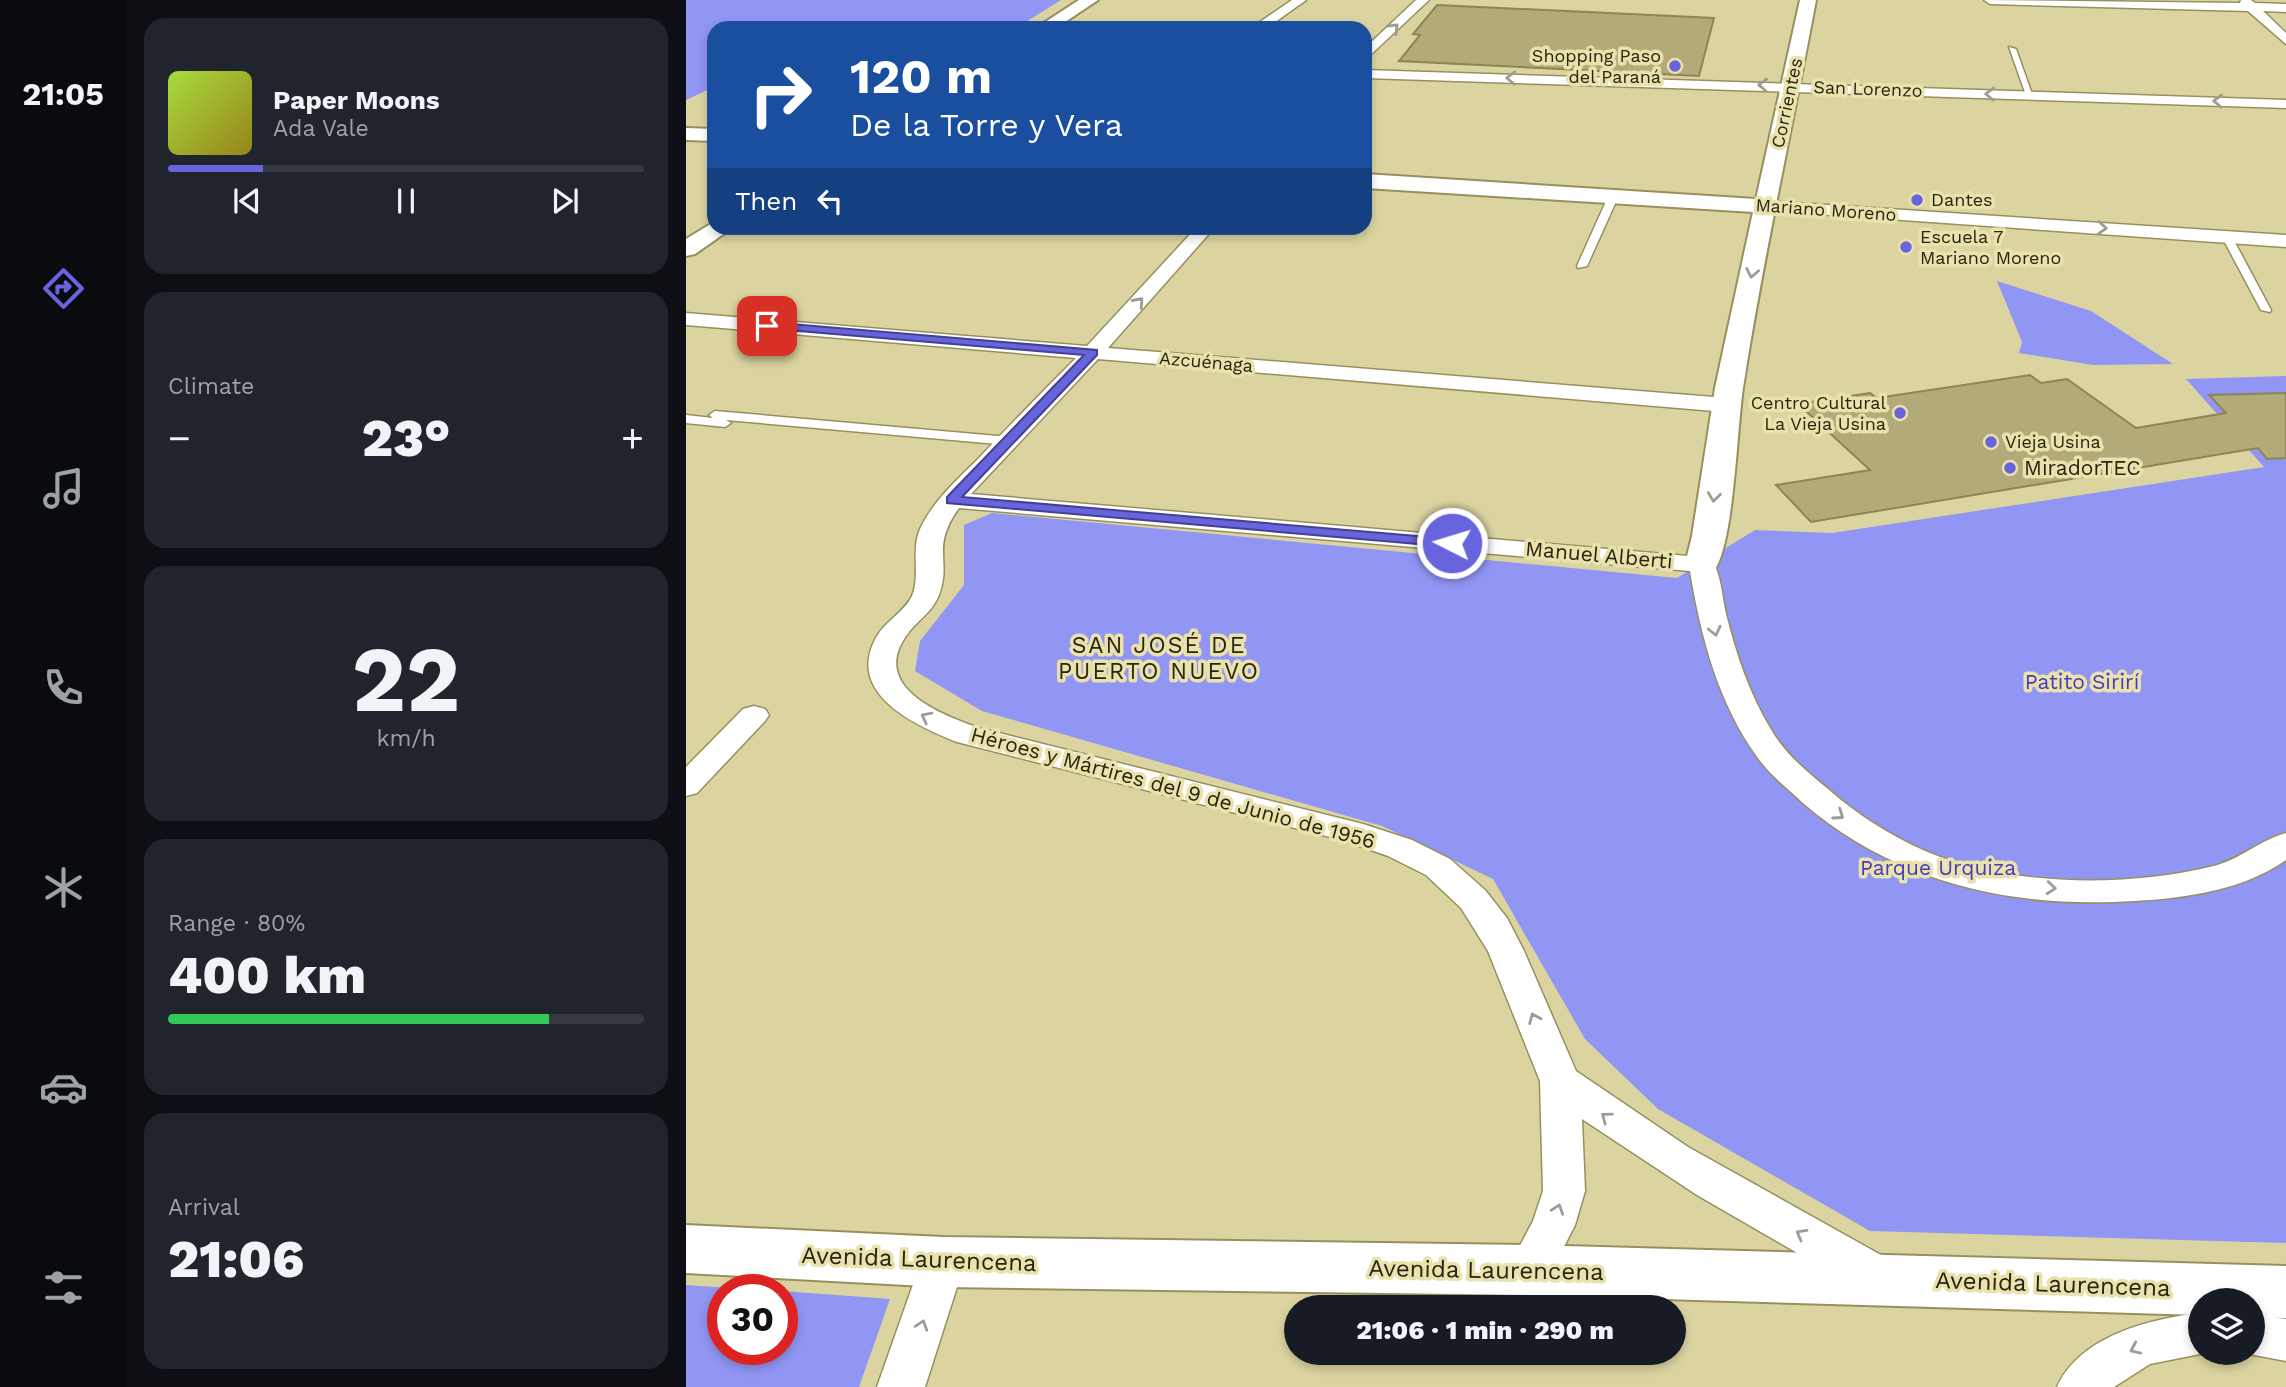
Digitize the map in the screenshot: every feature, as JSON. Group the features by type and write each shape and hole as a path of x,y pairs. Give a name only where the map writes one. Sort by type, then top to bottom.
{"street":[{"path":"1056,21 1090,0"},
{"path":"1268,21 1300,0"},
{"path":"1372,49 1423,0"},
{"name":"Corrientes","path":"1702,564 1709,536 1726,405 1808,0"},
{"path":"1990,0 2248,4 2286,8"},
{"path":"2248,4 2286,40"},
{"name":"San Lorenzo","path":"1372,74 2286,104"},
{"path":"686,134 707,135"},
{"name":"Mariano Moreno","path":"1372,181 2286,241"},
{"path":"686,249 709,235"},
{"name":"Héroes y Mártires del 9 de Junio de 1956","path":"1199,235 1093,352 952,500 933,527 929,540 929,573 924,598 889,639 883,671 890,691 898,699 941,725 968,735 1351,832 1400,848 1438,867 1473,899 1494,927 1560,1081 1564,1191 1552,1225 1529,1270"},
{"name":"Azcuénaga","path":"686,319 1726,405"},
{"name":"Manuel Alberti","path":"952,500 1702,564"},
{"path":"1702,564 1720,654 1753,724 1770,753 1836,814 1879,841 1938,868 1983,880 2074,890 2194,883 2255,864 2286,844"},
{"path":"686,786 754,715"},
{"path":"1560,1081 1615,1124 1729,1194 1883,1279"},
{"name":"Avenida Laurencena","path":"686,1249 943,1262 1529,1270 2286,1292"},
{"path":"901,1387 943,1262"},
{"path":"2081,1387 2102,1364 2162,1337 2188,1335"},
{"path":"2265,1337 2286,1340"}],"lane":[{"path":"2012,49 2030,95"},
{"path":"1582,265 1613,197"},
{"path":"2227,237 2266,310"},
{"path":"715,415 1009,441"},
{"path":"686,419 745,425 805,423"}],"green space":[{"path":"686,0 1061,0 1027,21 707,21 707,90 686,100"},
{"path":"1997,281 2091,311 2173,364 2093,365 2019,353 2022,342"},
{"name":"Parque Urquiza","path":"2286,376 2286,1243 1870,1231 1658,1109 1585,1039 1493,879 1382,826 982,711 915,671 920,641 964,585 964,525 992,513 1677,578 1755,530 1832,533 2264,467 2186,379"},
{"path":"686,1285 707,1286 707,1365 798,1365 798,1292 890,1299 859,1387 686,1387"}],"building":[{"path":"1437,5 1714,18 1699,76 1399,61 1420,35 1413,34"},
{"path":"2030,375 2041,383 2067,379 2136,428 2226,413 2209,395 2286,393 2286,458 2267,459 2258,448 1811,522 1776,485 1870,470 1798,404 1870,393 1877,398"}],"place":[{"name":"Shopping Paso del Paraná","path":"1675,66"},
{"name":"Dantes","path":"1917,200"},
{"name":"Escuela 7 Mariano Moreno","path":"1906,247"},
{"name":"Centro Cultural La Vieja Usina","path":"1900,413"},
{"name":"Vieja Usina","path":"1991,442"},
{"name":"MiradorTEC","path":"2010,468"}],"district":[{"name":"SAN JOSÉ DE PUERTO NUEVO","path":"1159,658"}],"route":[{"path":"767,326 1093,352 952,500 1452,543"}],"park label":[{"name":"Patito Sirirí","path":"2082,682"}]}
